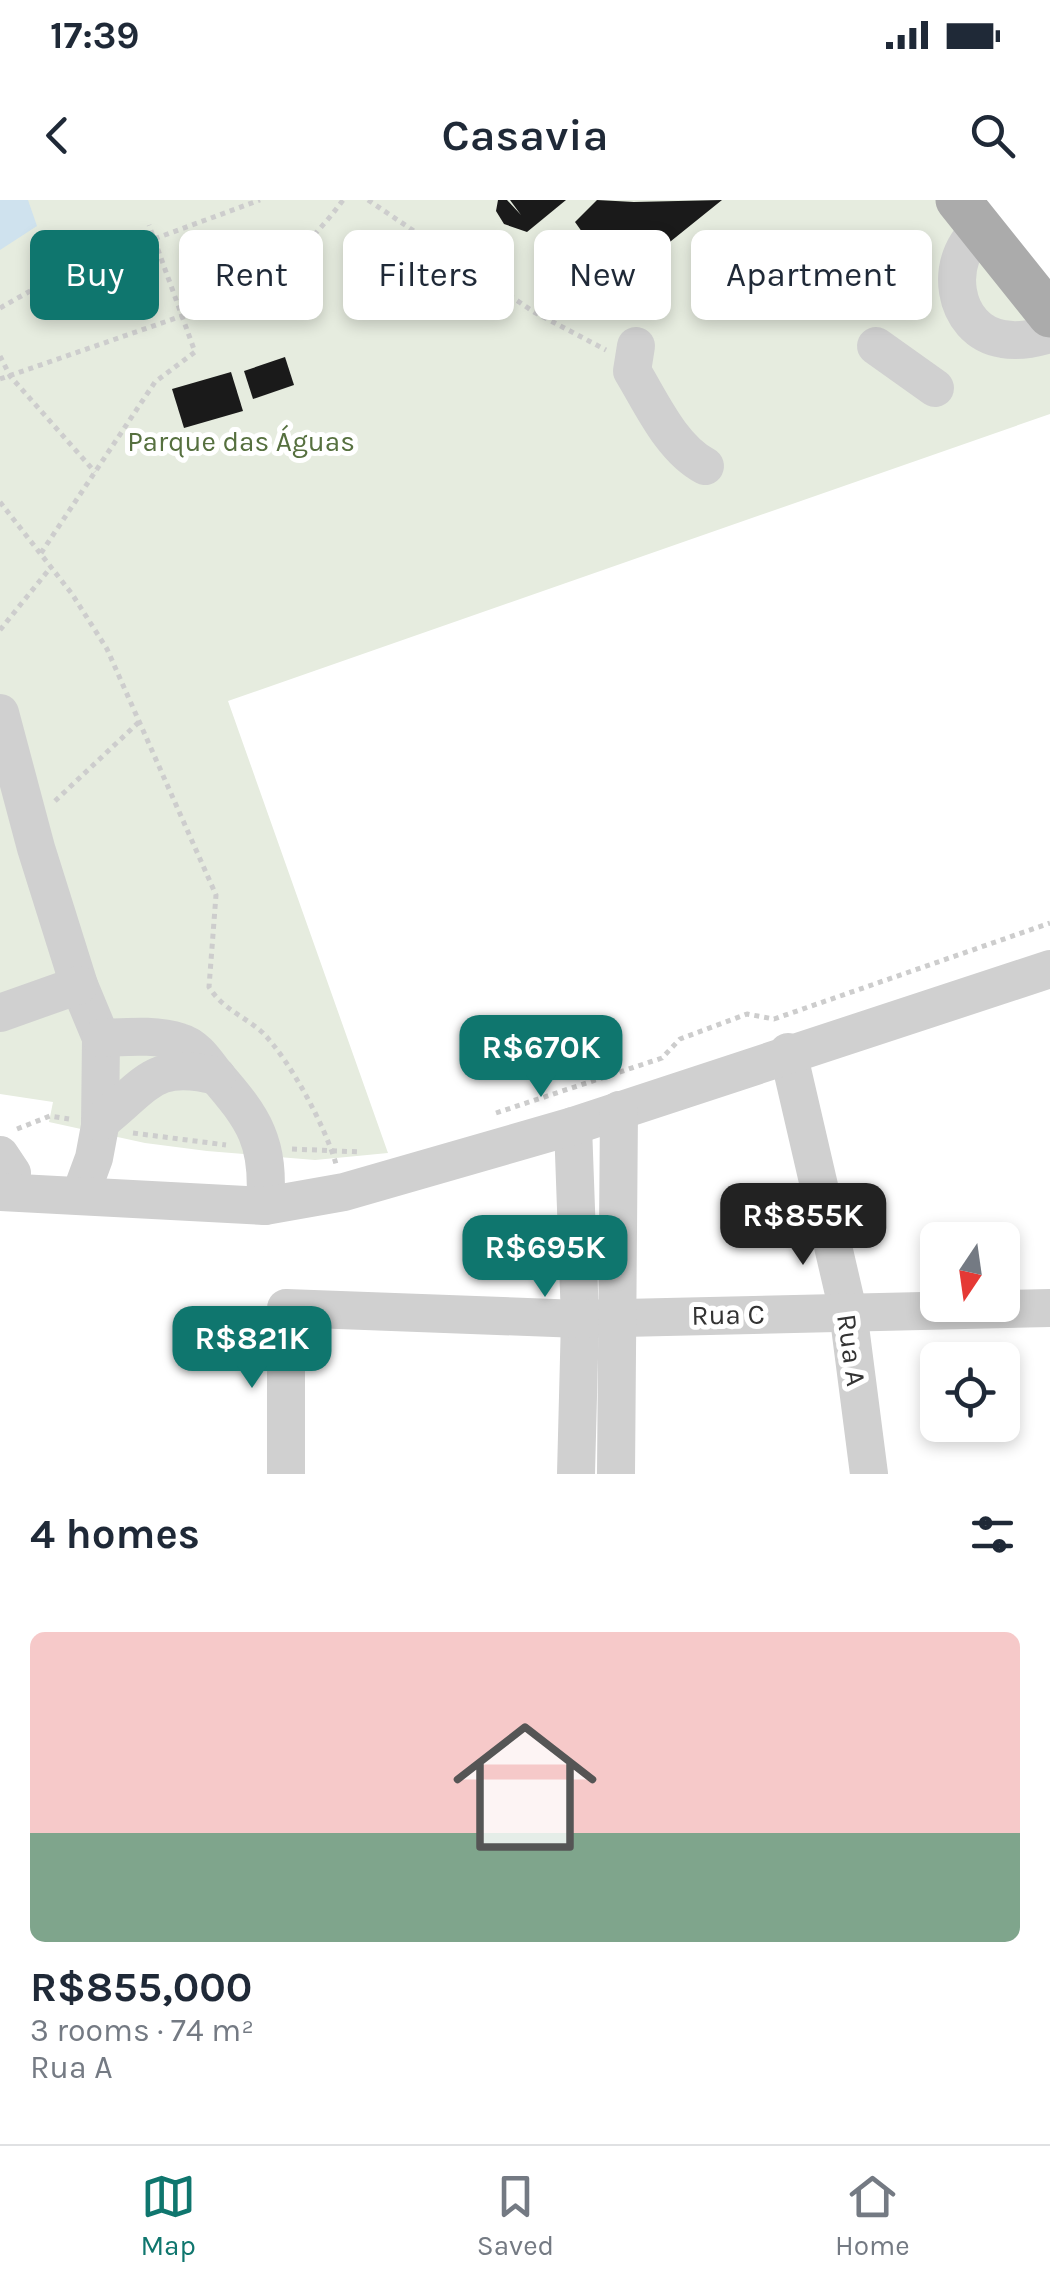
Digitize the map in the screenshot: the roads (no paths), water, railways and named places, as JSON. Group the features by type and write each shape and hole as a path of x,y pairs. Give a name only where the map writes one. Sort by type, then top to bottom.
{"main road":[{"path":"970,215 1050,315"}],"street":[{"path":"970,215 966,244 956,267 955,288 960,300 981,328 1001,340 1050,334"},
{"path":"876,346 934,388"},
{"path":"619,347 676,438 705,466"},
{"path":"0,713 78,984 102,1038 100,1124 94,1158 63,1194"},
{"path":"3,1173 63,1194 265,1206 382,1184 573,1126 1042,970"},
{"path":"0,1013 78,984"},
{"path":"102,1038 176,1040 189,1046 243,1105 264,1148 265,1206"},
{"name":"Rua A","path":"788,1052 848,1311 868,1474"},
{"path":"100,1124 164,1071 185,1068 217,1076"},
{"path":"616,1474 620,1110"},
{"path":"573,1126 580,1319 576,1474"},
{"name":"Rua C","path":"286,1474 286,1308 580,1319 1050,1308"}],"water":[{"path":"0,200 28,200 37,226 0,250"}],"park label":[{"name":"Parque das Águas","path":"241,441"}]}
